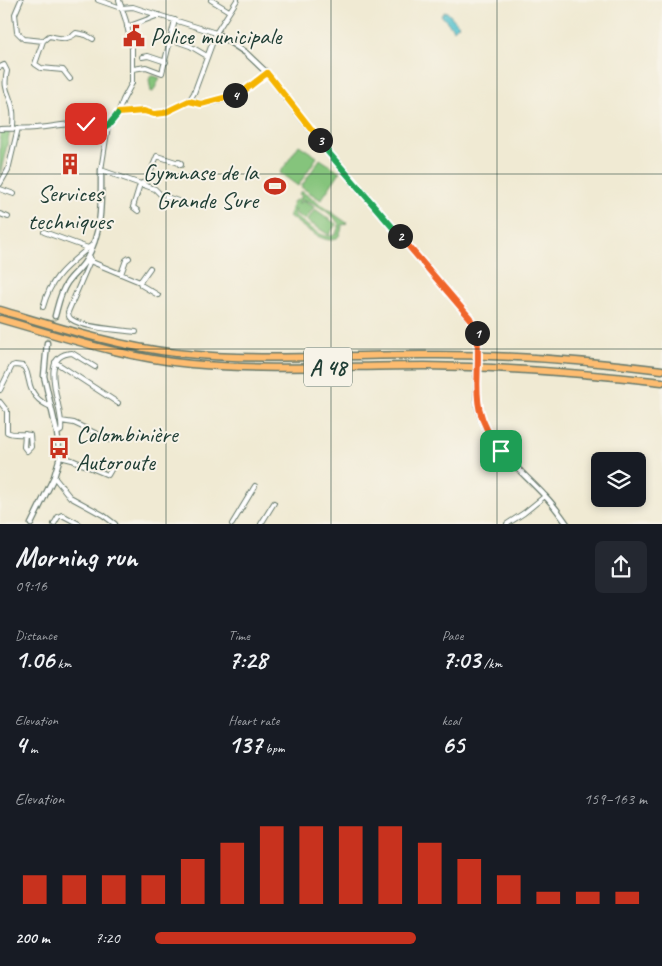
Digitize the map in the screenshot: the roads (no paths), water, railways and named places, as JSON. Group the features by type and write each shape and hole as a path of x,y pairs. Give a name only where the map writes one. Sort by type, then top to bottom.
{"highway":[{"name":"A 48","path":"0,310 114,342 188,354 248,357 484,356 589,362 662,370"},
{"name":"A 48","path":"0,319 102,348 190,364 243,367 424,366 515,369 589,374 662,382"}],"street":[{"path":"21,0 15,14 17,32 24,38 43,41"},
{"path":"98,0 121,8 133,7 216,33 246,53 267,73 328,152 470,318 476,328 478,345 476,393 478,409 490,435 501,451 545,496 567,524"},
{"path":"55,316 59,299 66,284 85,262 94,242 101,218 101,170 108,126 118,113 132,82 132,48 120,0"},
{"path":"211,0 229,11"},
{"path":"118,113 144,111 154,114 164,113 189,101 194,93 216,33 237,0"},
{"path":"128,27 159,15"},
{"path":"133,69 146,67 162,73 175,20"},
{"path":"70,79 63,70 41,68 35,64 43,41 49,36 63,39 72,37 80,32 92,39"},
{"path":"170,39 190,46 207,56"},
{"path":"142,57 148,56 166,62"},
{"path":"0,67 4,65 7,71 5,79 13,112 13,128"},
{"path":"189,101 201,104 240,94 267,73"},
{"path":"0,129 37,128 68,124 101,124 108,126"},
{"path":"0,184 8,170 18,128"},
{"path":"138,211 133,207 140,184 147,180 156,156 179,163"},
{"path":"101,170 155,189 161,195 178,201"},
{"path":"0,190 14,194"},
{"path":"0,214 8,217"},
{"path":"44,232 88,248"},
{"path":"43,307 51,284 62,270 94,242"},
{"path":"89,255 92,262 140,282 141,285 158,295"},
{"path":"89,255 90,263 68,312 69,317 86,324 136,332"},
{"path":"121,274 126,260 129,258"},
{"path":"140,282 150,268"},
{"path":"31,524 54,476 60,457 57,433 44,376 47,343"},
{"path":"57,433 60,431 61,421 52,371 55,362 61,355 72,353 94,367"},
{"path":"55,362 118,403"},
{"path":"0,390 12,366 24,366 34,395 43,404 51,407"},
{"path":"0,402 7,410 7,432 25,434"},
{"path":"61,421 74,423 110,440"},
{"path":"60,457 108,475 112,468"},
{"path":"54,476 70,497 115,524"},
{"path":"232,524 255,486"},
{"path":"507,524 545,496"},
{"path":"261,524 274,503"},
{"path":"54,524 58,517 62,515 79,524"}],"water":[{"path":"446,11 459,25 454,30 441,15"}],"tunnel":[{"path":"47,343 55,316"}],"place":[{"name":"Police municipale","path":"134,36"},
{"name":"Services techniques","path":"70,164"},
{"name":"Gymnase de la Grande Sure","path":"275,186"},
{"name":"Colombinière Autoroute","path":"59,448"}]}
